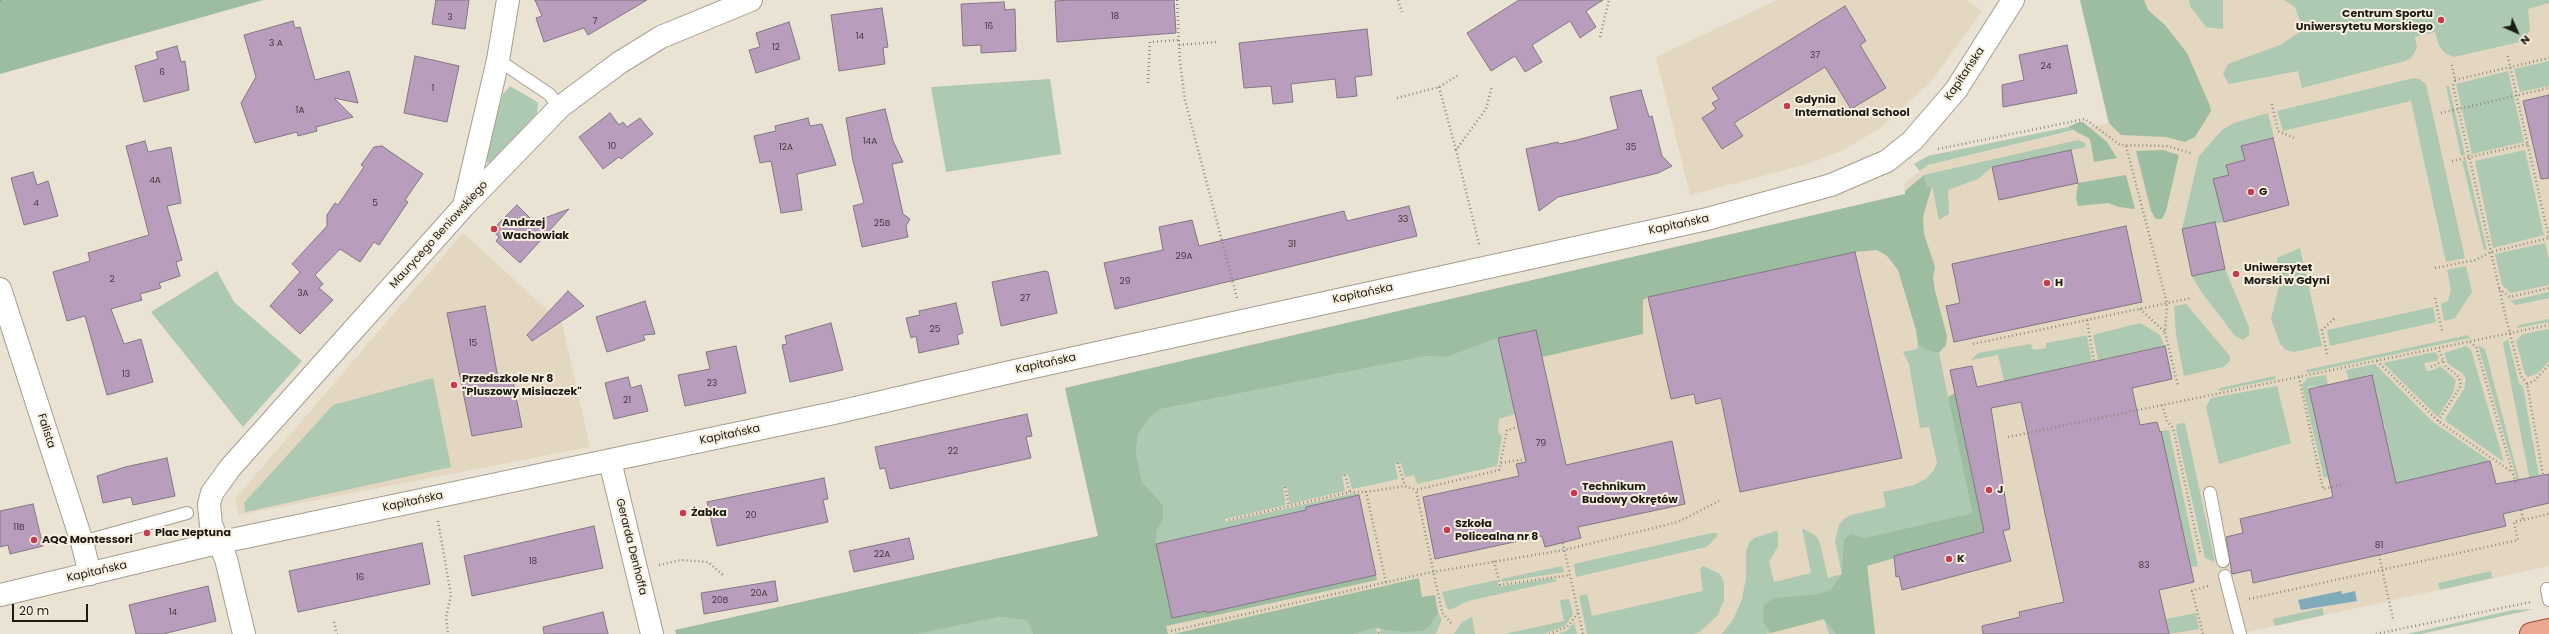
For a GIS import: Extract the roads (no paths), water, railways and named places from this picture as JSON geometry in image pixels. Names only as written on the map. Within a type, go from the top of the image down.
[{"type":"main road","points":[[2531,634],[2549,630]]},
{"type":"street","points":[[464,206],[498,60],[508,0]]},
{"type":"street","name":"Maurycego Beniowskiego","points":[[244,634],[226,559],[217,543],[212,525],[209,504],[212,493],[220,482],[464,206],[560,107],[619,62],[661,37],[751,0]]},
{"type":"street","name":"Kapitańska","points":[[0,595],[217,543],[827,415],[1006,373],[1707,219],[1831,185],[1886,161],[1912,141],[1938,114],[1956,90],[2013,0]]},
{"type":"street","name":"Falista","points":[[0,289],[82,542],[90,574]]},
{"type":"street","name":"Gerarda Denhoffa","points":[[610,461],[652,634]]},
{"type":"lane","points":[[498,60],[549,94],[560,107]]},
{"type":"lane","points":[[2210,493],[2223,561]]},
{"type":"lane","points":[[82,542],[187,513]]},
{"type":"lane","points":[[2225,576],[2240,634]]},
{"type":"water","points":[[2341,591],[2342,594],[2355,591],[2357,601],[2301,610],[2298,600]]},
{"type":"place","name":"Centrum Sportu Uniwersytetu Morskiego","points":[[2441,20]]},
{"type":"place","name":"Gdynia International School","points":[[1787,106]]},
{"type":"place","name":"G","points":[[2251,192]]},
{"type":"place","name":"Andrzej Wachowiak","points":[[494,229]]},
{"type":"place","name":"Uniwersytet Morski w Gdyni","points":[[2236,274]]},
{"type":"place","name":"H","points":[[2047,283]]},
{"type":"place","name":"Przedszkole Nr 8 \"Pluszowy Misiaczek\"","points":[[454,385]]},
{"type":"place","name":"J","points":[[1989,490]]},
{"type":"place","name":"Technikum Budowy Okrętów","points":[[1574,493]]},
{"type":"place","name":"Żabka","points":[[683,513]]},
{"type":"place","name":"Szkoła Policealna nr 8","points":[[1447,530]]},
{"type":"place","name":"Plac Neptuna","points":[[147,533]]},
{"type":"place","name":"AQQ Montessori","points":[[34,540]]},
{"type":"place","name":"K","points":[[1949,559]]}]
